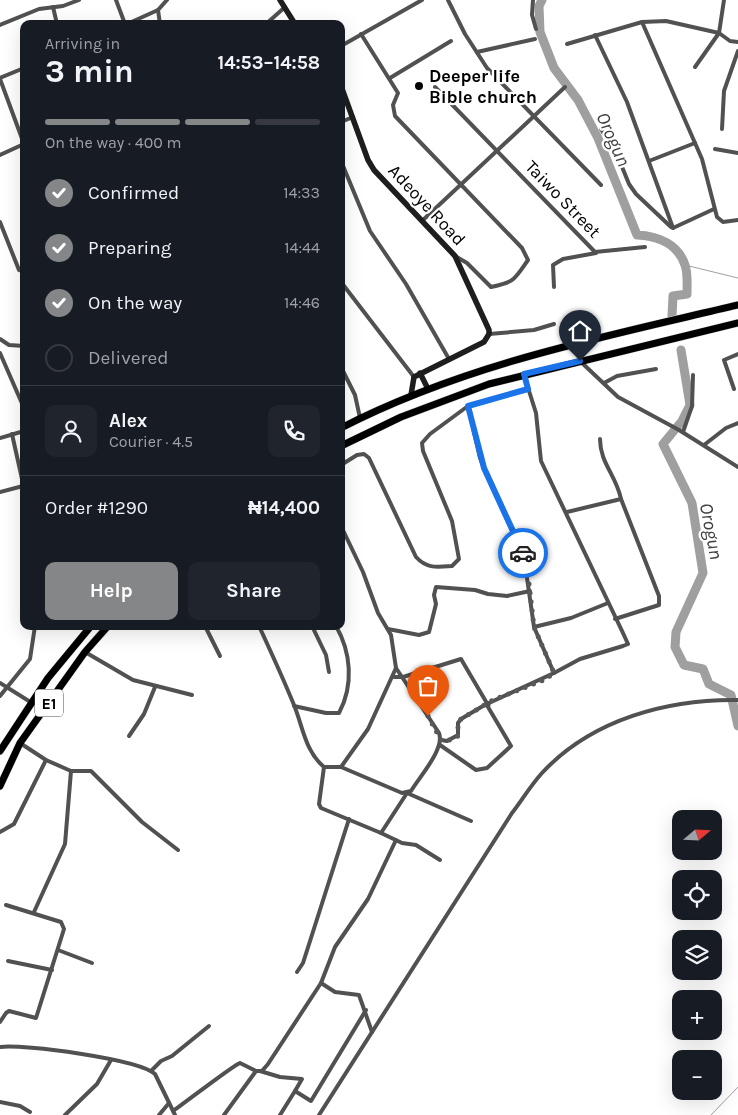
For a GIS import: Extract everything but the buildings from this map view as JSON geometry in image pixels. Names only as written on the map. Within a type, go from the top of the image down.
[{"type":"highway","points":[[345,426],[411,395],[488,368],[738,305]]},
{"type":"highway","points":[[345,444],[409,414],[524,374],[738,323]]},
{"type":"highway","name":"E1","points":[[0,751],[32,702],[88,630]]},
{"type":"highway","name":"E1","points":[[0,786],[20,743],[85,652],[104,630]]},
{"type":"street","points":[[0,25],[39,9],[52,8],[79,0]]},
{"type":"street","points":[[116,0],[124,20]]},
{"type":"street","points":[[135,20],[158,10],[167,0]]},
{"type":"street","points":[[280,0],[293,20]]},
{"type":"street","points":[[345,44],[422,0]]},
{"type":"street","points":[[448,0],[465,34],[498,82],[601,185]]},
{"type":"street","points":[[533,0],[532,15],[536,29]]},
{"type":"street","points":[[695,67],[719,33],[724,0]]},
{"type":"street","points":[[270,20],[285,7]]},
{"type":"street","points":[[52,8],[56,20]]},
{"type":"street","points":[[158,10],[159,20]]},
{"type":"street","points":[[567,44],[642,22],[666,21],[719,33],[730,41],[738,42]]},
{"type":"street","points":[[642,22],[695,144],[707,176],[714,209],[719,220],[738,220]]},
{"type":"street","points":[[361,34],[399,95],[393,105],[395,116],[522,248],[528,260],[515,280],[503,286],[491,287],[467,263],[455,256]]},
{"type":"street","points":[[596,35],[627,102],[673,228]]},
{"type":"street","points":[[477,52],[535,40]]},
{"type":"street","points":[[390,78],[451,41]]},
{"type":"street","points":[[722,129],[724,91],[738,51]]},
{"type":"street","points":[[20,70],[0,78],[20,134]]},
{"type":"street","name":"Taiwo Street","points":[[435,87],[596,253],[645,247]]},
{"type":"street","points":[[423,220],[565,87]]},
{"type":"street","name":"Adeoye Road","points":[[345,96],[368,160],[374,170],[455,256],[490,334]]},
{"type":"street","points":[[345,120],[353,117]]},
{"type":"street","points":[[601,129],[618,157],[629,184],[636,194],[673,228]]},
{"type":"street","points":[[649,161],[695,144]]},
{"type":"street","points":[[0,155],[20,146]]},
{"type":"street","points":[[715,149],[738,153]]},
{"type":"street","points":[[345,177],[370,231],[406,284],[449,359]]},
{"type":"street","points":[[673,228],[714,209]]},
{"type":"street","points":[[0,222],[20,270]]},
{"type":"street","points":[[554,287],[553,265],[563,259],[596,253]]},
{"type":"street","points":[[345,287],[414,377]]},
{"type":"street","points":[[585,313],[598,340]]},
{"type":"street","points":[[411,395],[414,377],[484,342],[490,334],[534,330],[554,324]]},
{"type":"street","points":[[0,339],[9,345],[20,346]]},
{"type":"street","points":[[0,353],[20,399]]},
{"type":"street","points":[[734,389],[724,360],[738,354]]},
{"type":"street","points":[[580,361],[618,397],[681,431],[738,467]]},
{"type":"street","points":[[604,384],[617,376],[656,369]]},
{"type":"street","points":[[420,373],[428,389]]},
{"type":"street","points":[[381,833],[441,742],[458,736],[458,724],[461,719],[501,696],[544,680],[580,659],[611,652],[628,644],[567,512],[541,461],[536,413],[524,374]]},
{"type":"street","points":[[345,375],[355,395],[360,418]]},
{"type":"street","points":[[681,431],[692,406],[693,375]]},
{"type":"street","points":[[345,462],[357,455],[364,454],[369,458],[416,557],[422,564],[430,567],[452,566],[459,559],[452,521],[423,451],[422,443],[430,434],[468,406],[528,389]]},
{"type":"street","points":[[468,406],[485,471],[524,557],[534,627],[554,673]]},
{"type":"street","points":[[704,445],[726,428],[738,423]]},
{"type":"street","points":[[0,438],[20,432]]},
{"type":"street","points":[[12,434],[20,473]]},
{"type":"street","points":[[600,440],[601,456],[615,477],[621,499],[657,589],[660,605],[615,619]]},
{"type":"street","points":[[0,492],[20,488]]},
{"type":"street","points":[[567,512],[621,499]]},
{"type":"street","points":[[341,768],[368,730],[394,677],[396,668],[393,644],[345,534]]},
{"type":"street","points":[[387,629],[419,635],[429,632],[436,604],[434,595],[436,587],[476,590],[488,594],[507,596],[530,591]]},
{"type":"street","points":[[534,627],[571,618],[608,603]]},
{"type":"street","points":[[0,696],[30,659],[34,645],[35,630]]},
{"type":"street","points":[[208,630],[220,656]]},
{"type":"street","points":[[261,630],[294,706],[308,748],[315,759],[324,767],[341,768],[402,793],[407,793],[471,821]]},
{"type":"street","points":[[314,630],[326,655],[329,672]]},
{"type":"street","points":[[294,706],[335,714],[339,712],[347,690],[349,659],[344,640],[338,630]]},
{"type":"street","points":[[85,652],[133,680],[192,695]]},
{"type":"street","points":[[394,677],[403,677],[461,659],[510,744],[508,751],[487,768],[478,771],[441,742],[403,677],[396,668]]},
{"type":"street","points":[[0,683],[32,702]]},
{"type":"street","points":[[129,736],[144,714],[155,687]]},
{"type":"street","points":[[319,1115],[512,813],[542,772],[587,738],[642,712],[658,707],[692,702],[738,700]]},
{"type":"street","points":[[20,743],[46,760],[70,771],[91,772],[142,822],[178,850]]},
{"type":"street","points":[[0,832],[14,824],[46,760]]},
{"type":"street","points":[[324,767],[319,804],[322,808],[396,840],[416,845],[440,860]]},
{"type":"street","points":[[34,912],[65,844],[70,771]]},
{"type":"street","points":[[297,972],[303,963],[349,820]]},
{"type":"street","points":[[224,1115],[258,1071],[268,1064],[321,983],[335,947],[368,899],[396,840]]},
{"type":"street","points":[[0,1022],[6,1012],[9,1011],[36,1018],[58,950],[63,924],[34,912],[6,905]]},
{"type":"street","points":[[58,950],[92,963]]},
{"type":"street","points":[[8,961],[52,970]]},
{"type":"street","points":[[321,983],[335,992],[359,996],[366,1010],[372,1032]]},
{"type":"street","points":[[295,1091],[311,1101],[366,1010]]},
{"type":"street","points":[[152,1071],[161,1060],[172,1056],[209,1026]]},
{"type":"street","points":[[0,1047],[14,1045],[77,1054],[111,1060],[152,1071],[174,1113],[220,1078],[235,1064],[240,1063],[258,1071],[280,1077],[302,1079],[280,1115]]},
{"type":"street","points":[[65,1115],[97,1084],[111,1060]]},
{"type":"street","points":[[0,1102],[20,1106],[30,1112]]},
{"type":"street","points":[[159,1115],[169,1103]]},
{"type":"waterway","name":"Orogun","points":[[542,0],[539,6],[540,32],[554,68],[578,100],[598,138],[637,235],[652,237],[666,242],[678,252],[685,265],[687,294],[673,296],[672,316]]},
{"type":"waterway","points":[[685,265],[738,278]]},
{"type":"waterway","name":"Orogun","points":[[681,350],[690,405],[682,421],[663,444],[692,503],[703,573],[676,632],[675,647],[684,665],[703,669],[709,684],[731,695],[738,726]]},
{"type":"waterway","points":[[711,1115],[738,1087]]},
{"type":"way so far","points":[[428,716],[439,733],[441,740],[454,739],[458,736],[458,724],[461,719],[493,700],[544,680],[554,673],[534,627],[528,575],[523,553]]},
{"type":"place","name":"Deeper life Bible church","points":[[419,86]]},
{"type":"route","points":[[523,553],[480,458],[468,406],[528,389],[524,374],[580,361]]}]
